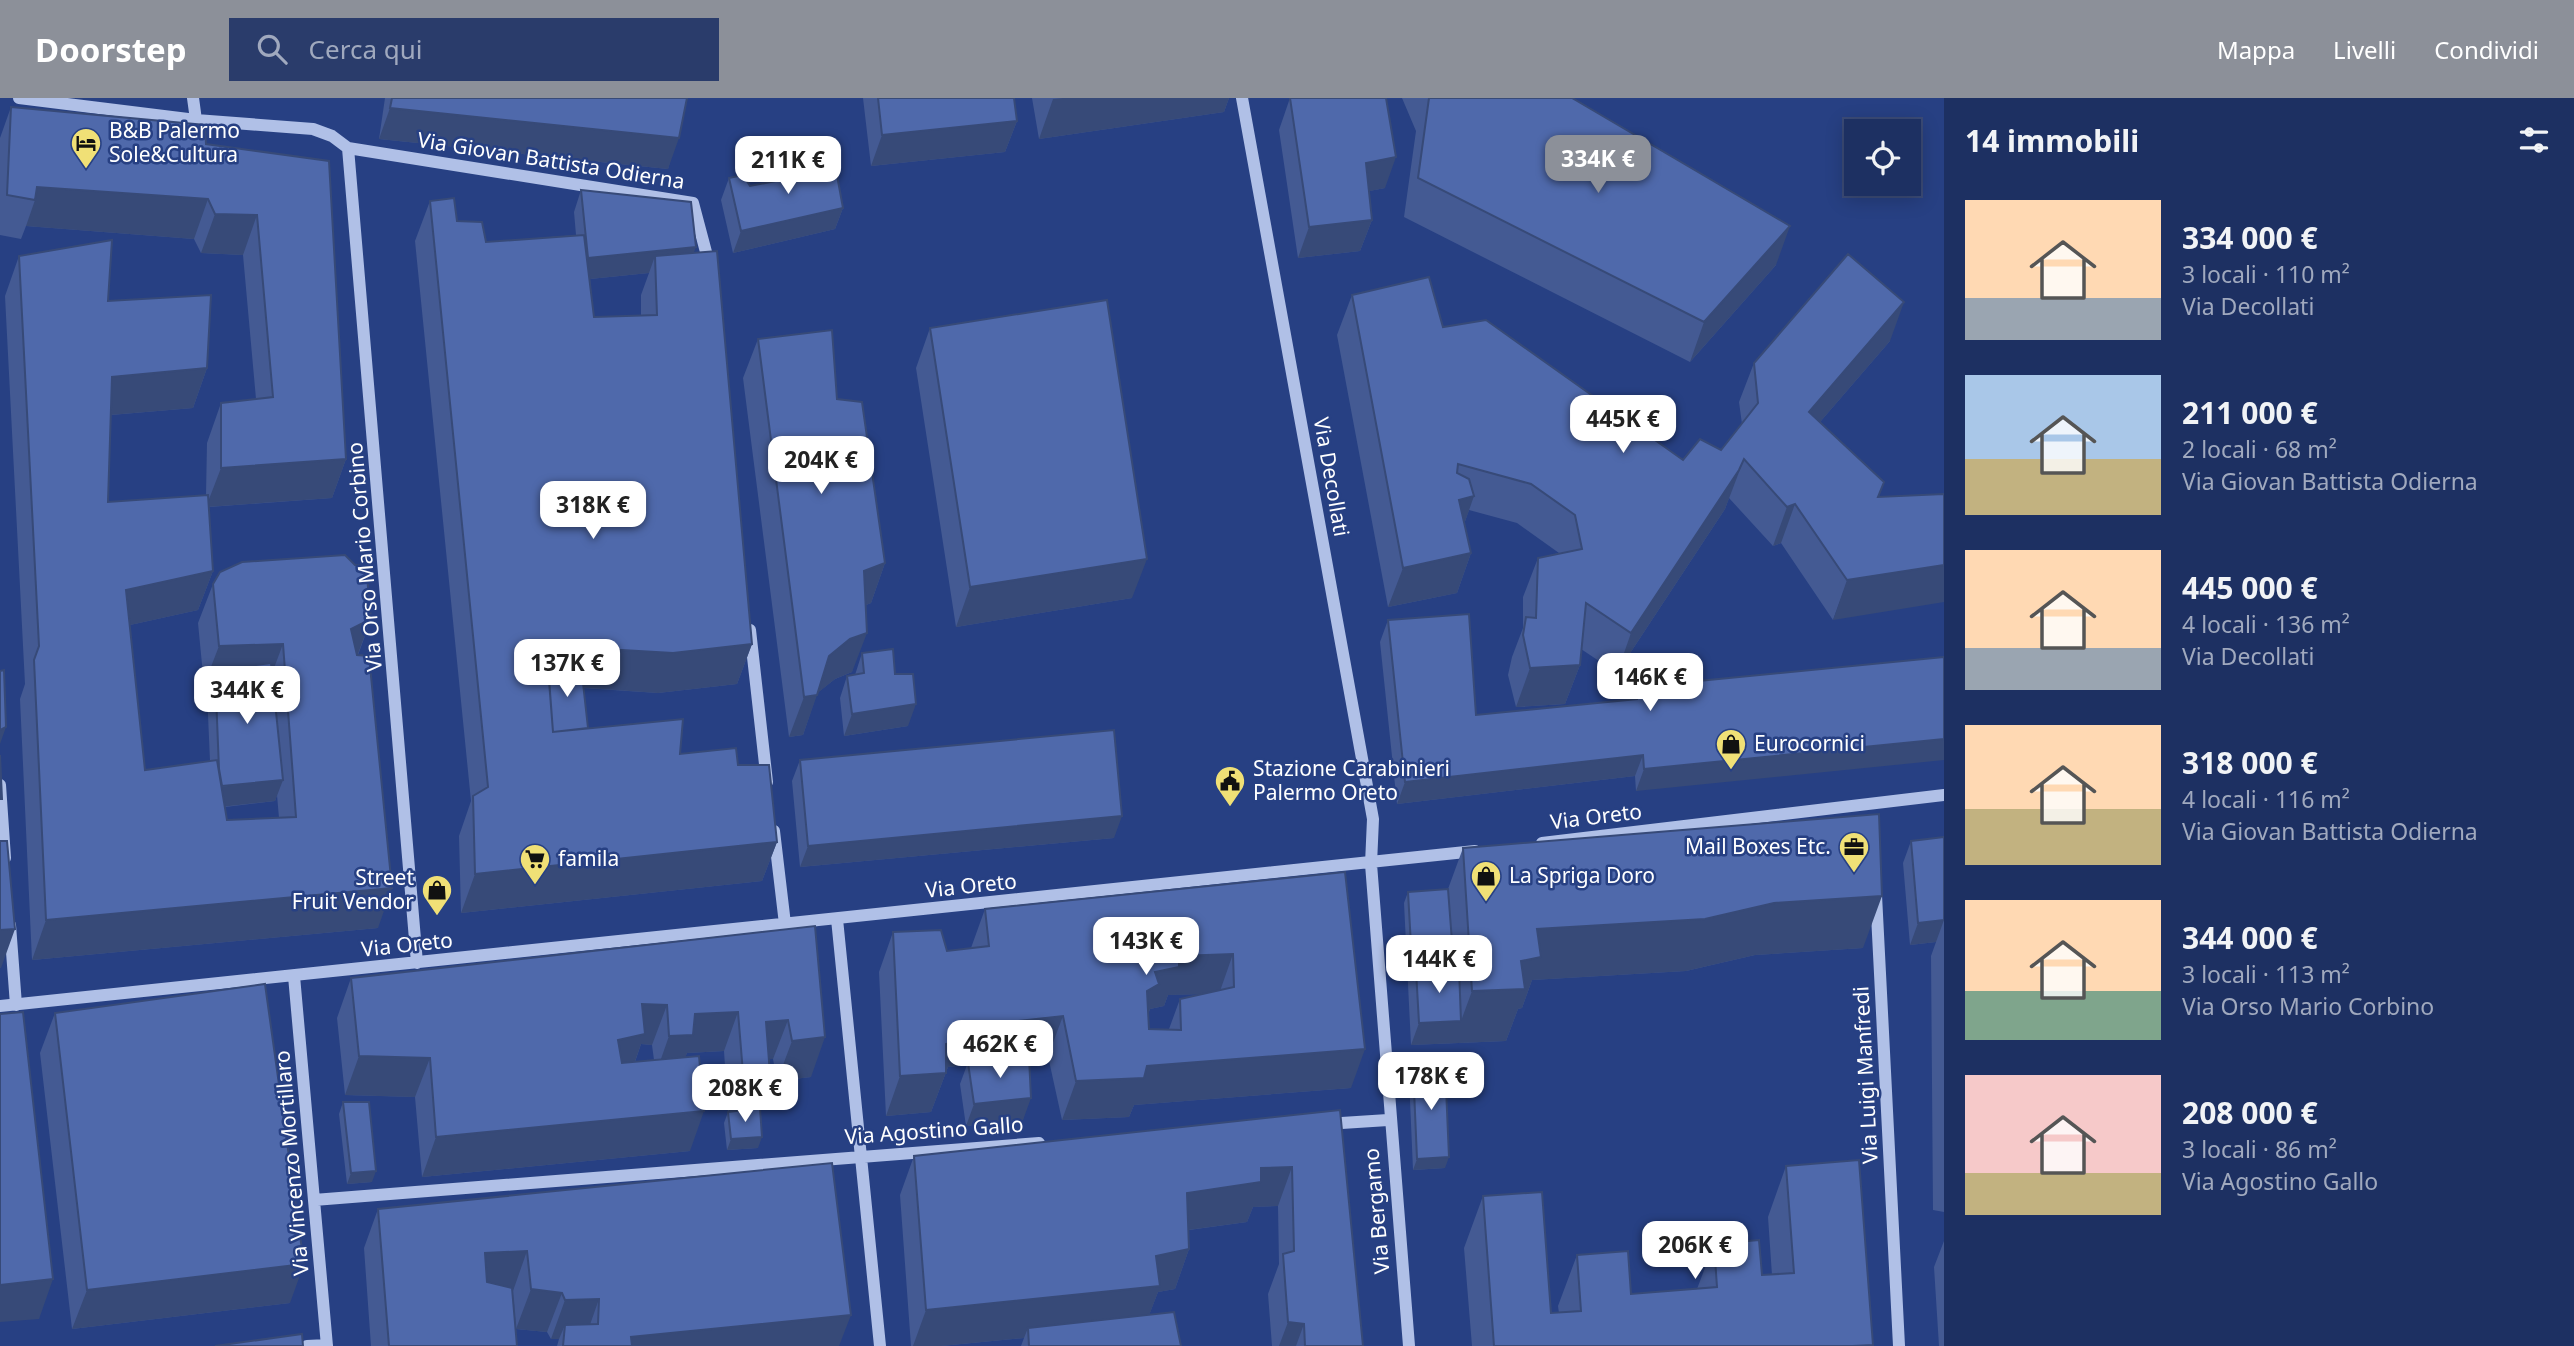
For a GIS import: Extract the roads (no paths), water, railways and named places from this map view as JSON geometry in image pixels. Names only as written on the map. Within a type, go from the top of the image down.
[{"type":"street","points":[[19,98],[195,120],[313,129],[332,136],[348,148]]},
{"type":"street","points":[[193,98],[195,120]]},
{"type":"street","name":"Via Decollati","points":[[1242,98],[1373,819],[1371,864]]},
{"type":"street","name":"Via Giovan Battista Odierna","points":[[348,148],[693,203],[709,254],[712,280]]},
{"type":"street","name":"Via Orso Mario Corbino","points":[[348,148],[417,963]]},
{"type":"street","points":[[748,614],[770,803]]},
{"type":"street","points":[[0,785],[6,868]]},
{"type":"street","name":"Via Oreto","points":[[1524,845],[1944,795]]},
{"type":"street","points":[[1871,802],[1872,816]]},
{"type":"street","points":[[772,816],[785,925]]},
{"type":"street","name":"Via Oreto","points":[[0,1006],[1371,864],[1482,850]]},
{"type":"street","name":"Via Bergamo","points":[[1371,864],[1388,1120],[1409,1346]]},
{"type":"street","name":"Via Luigi Manfredi","points":[[1875,886],[1899,1346]]},
{"type":"street","points":[[9,909],[16,1005]]},
{"type":"street","points":[[837,919],[880,1346]]},
{"type":"street","name":"Via Vincenzo Mortillaro","points":[[294,976],[327,1345]]},
{"type":"street","points":[[1305,1125],[1388,1120]]},
{"type":"street","name":"Via Agostino Gallo","points":[[314,1200],[862,1154],[1056,1142]]},
{"type":"street","points":[[307,1346],[327,1345]]},
{"type":"place","name":"B&B Palermo Sole&Cultura","points":[[86,170]]},
{"type":"place","name":"Eurocornici","points":[[1731,771]]},
{"type":"place","name":"Stazione Carabinieri Palermo Oreto","points":[[1230,808]]},
{"type":"place","name":"Mail Boxes Etc.","points":[[1854,874]]},
{"type":"place","name":"famila","points":[[535,886]]},
{"type":"place","name":"La Spriga Doro","points":[[1486,903]]},
{"type":"place","name":"Street Fruit Vendor","points":[[437,917]]}]
